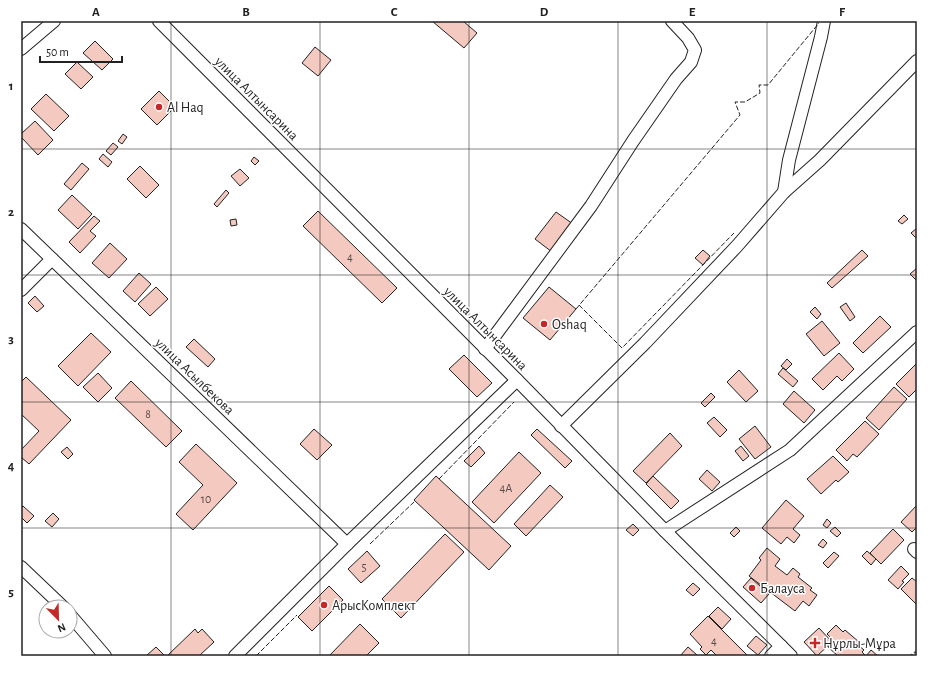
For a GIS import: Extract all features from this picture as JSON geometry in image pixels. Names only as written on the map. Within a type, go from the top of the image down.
[{"type":"street","points":[[21,49],[54,21]]},
{"type":"street","name":"улица Алтынсарина","points":[[159,21],[791,656]]},
{"type":"street","points":[[485,349],[591,206],[646,122],[676,79],[691,62],[695,50],[688,38],[672,21]]},
{"type":"street","points":[[784,192],[789,160],[824,21]]},
{"type":"street","points":[[561,426],[732,252],[784,192],[820,160],[917,61]]},
{"type":"street","name":"улица Асылбекова","points":[[21,229],[347,544]]},
{"type":"street","points":[[21,290],[52,259]]},
{"type":"street","points":[[665,531],[790,450],[917,332]]},
{"type":"street","points":[[235,656],[347,544],[517,380]]},
{"type":"street","points":[[21,567],[55,599]]},
{"type":"street","points":[[78,624],[105,656]]},
{"type":"street","points":[[771,656],[780,646]]},
{"type":"path","points":[[910,656],[917,651]]},
{"type":"building","points":[[432,21],[463,21],[477,33],[464,48]]},
{"type":"building","points":[[95,41],[113,59],[102,70],[83,53]]},
{"type":"building","points":[[315,47],[331,60],[318,76],[302,63]]},
{"type":"building","points":[[77,62],[93,77],[81,89],[65,74]]},
{"type":"building","points":[[159,91],[175,107],[157,125],[141,109]]},
{"type":"building","points":[[46,94],[69,116],[54,131],[31,109]]},
{"type":"building","points":[[35,121],[53,140],[38,155],[21,137],[21,134]]},
{"type":"building","points":[[123,134],[127,137],[122,144],[118,141]]},
{"type":"building","points":[[113,143],[118,147],[111,155],[106,151]]},
{"type":"building","points":[[103,154],[112,162],[108,167],[99,159]]},
{"type":"building","points":[[254,157],[259,161],[255,165],[251,161]]},
{"type":"building","points":[[82,163],[89,169],[71,190],[64,184]]},
{"type":"building","points":[[140,166],[159,185],[146,198],[127,179]]},
{"type":"building","points":[[240,169],[249,178],[240,186],[231,176]]},
{"type":"building","points":[[226,190],[229,193],[217,207],[214,204]]},
{"type":"building","points":[[72,195],[92,214],[78,229],[58,210]]},
{"type":"building","points":[[318,211],[397,288],[382,303],[303,226]]},
{"type":"building","points":[[556,212],[573,224],[552,252],[535,239]]},
{"type":"building","points":[[904,215],[908,219],[902,224],[898,221]]},
{"type":"building","points":[[94,216],[100,221],[90,231],[96,236],[80,253],[69,242]]},
{"type":"building","points":[[236,219],[237,225],[231,226],[230,220]]},
{"type":"building","points":[[917,228],[917,239],[911,233]]},
{"type":"building","points":[[110,243],[127,259],[109,278],[92,263]]},
{"type":"building","points":[[703,250],[710,256],[703,265],[695,258]]},
{"type":"building","points":[[862,250],[868,256],[832,288],[827,283]]},
{"type":"building","points":[[917,268],[917,281],[910,274]]},
{"type":"building","points":[[139,273],[151,284],[135,302],[123,291]]},
{"type":"building","points":[[156,287],[168,299],[150,316],[138,304]]},
{"type":"building","points":[[549,287],[576,309],[550,340],[523,318]]},
{"type":"building","points":[[35,296],[44,306],[37,312],[28,303]]},
{"type":"building","points":[[846,303],[855,317],[850,321],[840,307]]},
{"type":"building","points":[[815,307],[821,314],[817,319],[810,312]]},
{"type":"building","points":[[880,316],[891,327],[863,353],[853,343]]},
{"type":"building","points":[[822,321],[840,343],[824,356],[806,334]]},
{"type":"building","points":[[91,333],[111,352],[78,386],[58,366]]},
{"type":"building","points":[[194,339],[215,359],[208,367],[186,347]]},
{"type":"building","points":[[839,353],[854,369],[842,381],[837,376],[823,390],[812,379]]},
{"type":"building","points":[[464,355],[492,383],[477,397],[449,369]]},
{"type":"building","points":[[787,359],[792,364],[786,370],[781,366]]},
{"type":"building","points":[[917,363],[917,389],[909,397],[896,384]]},
{"type":"building","points":[[783,368],[798,381],[793,387],[778,374]]},
{"type":"building","points":[[739,370],[758,391],[746,402],[727,382]]},
{"type":"building","points":[[98,373],[112,388],[98,402],[83,387]]},
{"type":"building","points":[[26,377],[71,420],[29,464],[21,457],[21,450],[39,431],[21,414],[21,382]]},
{"type":"building","points":[[131,381],[182,431],[166,447],[115,398]]},
{"type":"building","points":[[894,387],[907,399],[879,430],[866,418]]},
{"type":"building","points":[[794,391],[815,410],[804,423],[783,404]]},
{"type":"building","points":[[711,393],[715,397],[705,407],[701,403]]},
{"type":"building","points":[[714,417],[727,430],[720,437],[707,423]]},
{"type":"building","points":[[865,421],[879,434],[857,457],[853,454],[847,461],[836,450]]},
{"type":"building","points":[[755,426],[771,447],[755,459],[739,439]]},
{"type":"building","points":[[314,429],[332,445],[317,460],[300,444]]},
{"type":"building","points":[[537,429],[572,461],[565,468],[531,435]]},
{"type":"building","points":[[670,433],[682,446],[646,483],[633,471]]},
{"type":"building","points":[[196,444],[237,483],[193,530],[176,514],[203,485],[179,462]]},
{"type":"building","points":[[479,446],[485,453],[471,467],[464,461]]},
{"type":"building","points":[[741,446],[749,456],[743,461],[735,451]]},
{"type":"building","points":[[67,447],[73,454],[68,459],[61,452]]},
{"type":"building","points":[[519,452],[541,473],[494,523],[472,502]]},
{"type":"building","points":[[833,456],[849,472],[838,482],[836,480],[821,494],[807,479]]},
{"type":"building","points":[[707,470],[720,482],[712,491],[699,479]]},
{"type":"building","points":[[436,476],[511,546],[489,570],[414,500]]},
{"type":"building","points":[[653,476],[679,501],[671,509],[646,484]]},
{"type":"building","points":[[550,485],[563,497],[526,536],[514,524]]},
{"type":"building","points":[[786,500],[804,516],[793,529],[800,535],[794,543],[787,537],[781,544],[762,528]]},
{"type":"building","points":[[917,505],[917,527],[912,532],[901,522]]},
{"type":"building","points":[[23,506],[34,516],[27,523],[21,517],[21,508]]},
{"type":"building","points":[[53,513],[59,519],[52,527],[45,521]]},
{"type":"building","points":[[827,519],[831,523],[827,528],[823,525]]},
{"type":"building","points":[[633,524],[639,530],[633,536],[626,530]]},
{"type":"building","points":[[736,527],[740,531],[734,537],[730,533]]},
{"type":"building","points":[[835,527],[841,533],[837,537],[830,531]]},
{"type":"building","points":[[893,529],[904,540],[881,564],[870,553]]},
{"type":"building","points":[[445,534],[464,552],[401,618],[382,599]]},
{"type":"building","points":[[823,539],[827,543],[823,548],[818,545]]},
{"type":"building","points":[[767,548],[780,559],[775,566],[787,575],[793,568],[800,574],[798,577],[812,588],[810,590],[817,595],[809,606],[803,601],[795,611],[749,576],[761,560],[759,558]]},
{"type":"building","points":[[367,551],[380,566],[361,583],[348,569]]},
{"type":"building","points":[[867,551],[876,559],[871,565],[862,556]]},
{"type":"building","points":[[834,552],[839,556],[828,568],[823,563]]},
{"type":"building","points":[[901,566],[909,574],[902,581],[904,582],[898,589],[888,580]]},
{"type":"building","points":[[751,578],[769,594],[761,603],[743,587]]},
{"type":"building","points":[[912,578],[917,582],[917,605],[901,589]]},
{"type":"building","points":[[693,583],[700,589],[693,596],[686,590]]},
{"type":"building","points":[[329,586],[343,600],[312,631],[298,617]]},
{"type":"building","points":[[718,607],[731,619],[722,629],[709,616]]},
{"type":"building","points":[[708,616],[748,656],[717,656],[711,650],[706,655],[700,649],[702,647],[690,634]]},
{"type":"building","points":[[360,624],[379,643],[366,656],[329,656]]},
{"type":"building","points":[[836,625],[843,632],[845,630],[859,642],[857,644],[864,650],[862,652],[866,656],[838,656],[828,647],[834,641],[827,634]]},
{"type":"building","points":[[819,628],[832,642],[817,656],[804,642]]},
{"type":"building","points":[[195,629],[198,633],[202,629],[214,642],[199,656],[167,656]]},
{"type":"building","points":[[756,636],[767,645],[758,655],[747,646]]},
{"type":"building","points":[[156,647],[165,656],[146,656]]},
{"type":"building","points":[[688,647],[697,655],[680,656]]},
{"type":"building","points":[[871,650],[878,656],[866,656]]},
{"type":"fence","points":[[576,309],[740,115],[735,102],[745,102],[760,93],[759,85],[768,85],[819,23]]},
{"type":"fence","points":[[579,305],[622,348],[734,233]]},
{"type":"fence","points":[[439,479],[514,402]]},
{"type":"fence","points":[[370,544],[415,501]]},
{"type":"fence","points":[[256,656],[297,615]]},
{"type":"place","name":"Al Haq","points":[[159,107]]},
{"type":"place","name":"Oshaq","points":[[544,324]]},
{"type":"place","name":"Балауса","points":[[752,588]]},
{"type":"place","name":"АрысКомплект","points":[[324,605]]},
{"type":"place","name":"Нұрлы-Мұра","points":[[815,643]]}]
